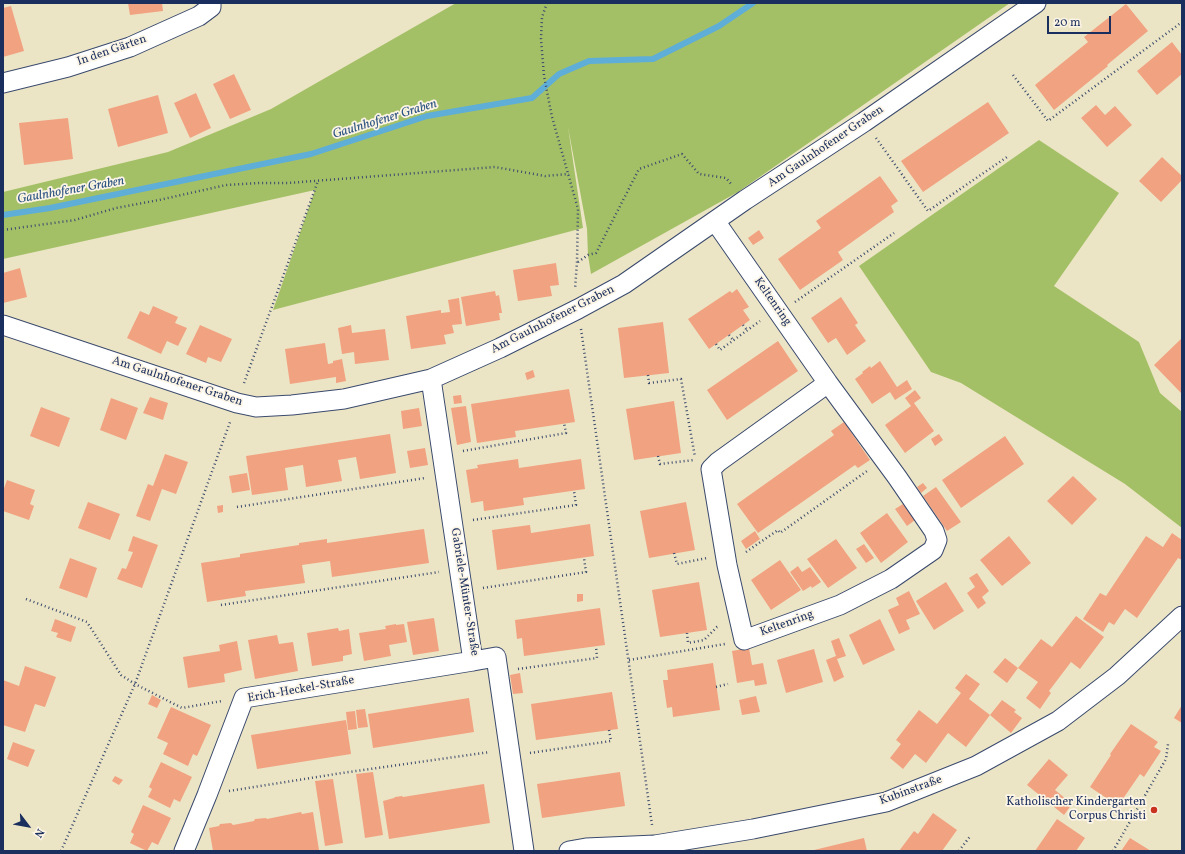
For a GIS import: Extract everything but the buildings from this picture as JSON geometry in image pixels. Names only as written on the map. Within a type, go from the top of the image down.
[{"type":"street","name":"In den Gärten","points":[[3,83],[68,67],[130,47],[199,16],[211,7],[211,3]]},
{"type":"street","name":"Am Gaulnhofener Graben","points":[[3,325],[237,403],[256,407],[292,405],[344,399],[431,379],[500,348],[624,284],[745,200],[864,122],[1036,3]]},
{"type":"street","name":"Keltenring","points":[[715,221],[828,383],[884,459],[934,531],[937,540],[932,550],[891,579],[840,605],[742,631]]},
{"type":"street","name":"Gabriele-Münter-Straße","points":[[431,379],[473,661],[496,657],[524,851]]},
{"type":"street","points":[[742,631],[726,560],[711,469],[828,383]]},
{"type":"street","name":"Kubinstraße","points":[[569,851],[586,848],[648,848],[753,829],[886,802],[976,766],[1058,721],[1117,676],[1182,616]]},
{"type":"street","name":"Erich-Heckel-Straße","points":[[184,851],[244,698],[473,661]]},
{"type":"path","points":[[547,3],[542,17],[541,39],[544,76],[552,117],[578,209],[577,262],[574,287],[629,660],[648,848]]},
{"type":"path","points":[[1013,75],[1048,121],[1182,22]]},
{"type":"path","points":[[864,122],[928,211],[1007,157]]},
{"type":"path","points":[[577,262],[588,255],[596,253],[639,169],[682,154],[699,174],[726,178],[745,200]]},
{"type":"path","points":[[3,230],[75,220],[116,208],[226,185],[318,181],[495,167],[545,176],[569,174]]},
{"type":"path","points":[[61,851],[136,684],[318,181]]},
{"type":"path","points":[[716,344],[720,350],[747,330],[778,311],[894,233]]},
{"type":"path","points":[[743,325],[747,330]]},
{"type":"path","points":[[729,335],[733,340]]},
{"type":"path","points":[[648,375],[649,382],[681,379],[693,452],[696,460],[660,464],[658,456]]},
{"type":"path","points":[[442,455],[566,433],[564,423]]},
{"type":"path","points":[[674,554],[677,564],[726,560],[778,530],[780,533],[884,459]]},
{"type":"path","points":[[237,507],[445,475]]},
{"type":"path","points":[[452,523],[576,505],[574,491]]},
{"type":"path","points":[[462,591],[586,572],[584,558]]},
{"type":"path","points":[[221,605],[459,569]]},
{"type":"path","points":[[26,599],[87,622],[120,675],[182,708],[244,698]]},
{"type":"path","points":[[688,643],[704,640],[717,627],[742,631]]},
{"type":"path","points":[[629,660],[689,649],[742,631]]},
{"type":"path","points":[[687,633],[689,649]]},
{"type":"path","points":[[498,672],[598,658],[596,646]]},
{"type":"path","points":[[716,687],[728,684]]},
{"type":"path","points":[[207,795],[342,773],[611,741],[609,730]]},
{"type":"path","points":[[1113,851],[1166,759],[1168,744]]},
{"type":"path","points":[[959,851],[970,835]]},
{"type":"green space","points":[[456,3],[1010,3],[738,192],[591,274],[588,255],[587,229],[568,127],[583,228],[273,310],[315,190],[3,259],[3,192],[168,152],[271,109]]},
{"type":"green space","points":[[1039,140],[1119,193],[1054,286],[1139,342],[1160,393],[1182,412],[1182,528],[1125,484],[961,383],[931,372],[859,266]]},
{"type":"waterway","name":"Gaulnhofener Graben","points":[[3,215],[50,208],[311,154],[427,116],[532,98],[559,74],[589,61],[653,59],[719,26],[753,3]]},
{"type":"place","name":"Katholischer Kindergarten Corpus Christi","points":[[1154,810]]}]
